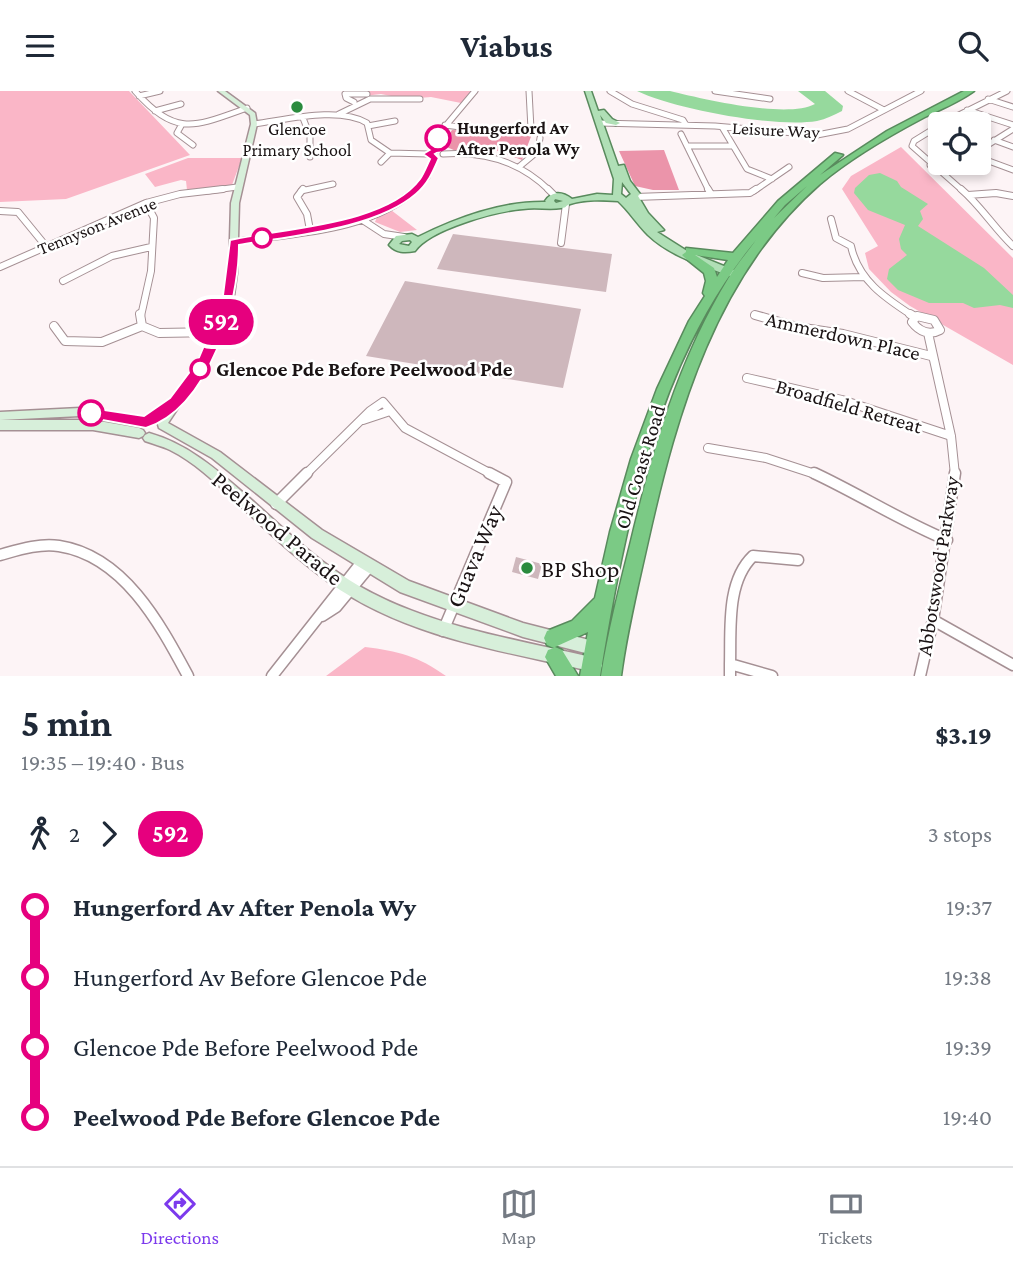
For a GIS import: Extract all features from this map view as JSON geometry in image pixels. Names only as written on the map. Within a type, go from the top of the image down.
[{"type":"highway","points":[[733,268],[769,215],[817,170],[862,140],[952,91]]},
{"type":"highway","points":[[733,268],[817,183],[864,147],[970,91]]},
{"type":"highway","points":[[689,253],[713,256],[733,268]]},
{"type":"highway","points":[[689,253],[709,271],[712,281],[708,298]]},
{"type":"highway","name":"Old Coast Road","points":[[602,665],[604,600],[642,451],[678,359],[708,298],[733,268]]},
{"type":"highway","name":"Old Coast Road","points":[[602,665],[684,388],[733,268]]},
{"type":"highway","points":[[568,676],[555,648],[590,619],[604,600]]},
{"type":"main road","points":[[590,91],[601,112],[609,121],[619,124]]},
{"type":"main road","points":[[590,91],[625,179],[657,228],[689,253]]},
{"type":"main road","points":[[601,112],[618,179],[619,195],[634,216],[655,236],[689,253]]},
{"type":"main road","points":[[407,239],[478,215],[553,201],[635,194]]},
{"type":"street","points":[[137,93],[160,91]]},
{"type":"street","points":[[144,435],[175,402],[203,363],[217,332],[231,289],[237,187],[254,124],[253,114],[247,108],[221,91]]},
{"type":"street","points":[[234,242],[360,219],[383,211],[412,193],[426,179],[445,125],[475,91]]},
{"type":"street","points":[[445,125],[498,132],[531,129],[528,91]]},
{"type":"street","points":[[610,91],[632,104],[683,120],[686,125]]},
{"type":"street","points":[[715,91],[770,99]]},
{"type":"street","points":[[848,91],[884,110]]},
{"type":"street","name":"Leisure Way","points":[[603,124],[686,125],[817,135],[844,130],[921,91]]},
{"type":"street","points":[[964,112],[1007,91]]},
{"type":"street","points":[[354,102],[346,98],[345,94],[354,92],[420,99]]},
{"type":"street","points":[[137,93],[163,119],[182,124],[202,122],[247,108]]},
{"type":"street","points":[[339,114],[354,102],[370,95]]},
{"type":"street","points":[[988,99],[1013,107]]},
{"type":"street","points":[[155,111],[181,104]]},
{"type":"street","points":[[967,110],[1013,127]]},
{"type":"street","points":[[254,124],[339,114],[359,118],[368,126],[371,140],[390,153],[487,154],[520,166],[553,201],[561,223],[558,242],[567,201]]},
{"type":"street","points":[[303,118],[310,136],[310,157]]},
{"type":"street","points":[[368,126],[395,121]]},
{"type":"street","points":[[182,124],[177,133],[184,141],[193,145]]},
{"type":"street","points":[[722,127],[747,169],[772,179]]},
{"type":"street","points":[[991,142],[1013,127]]},
{"type":"street","points":[[681,134],[711,194]]},
{"type":"street","points":[[928,134],[912,144],[928,163]]},
{"type":"street","points":[[520,166],[538,151],[540,138]]},
{"type":"street","points":[[994,140],[1013,147]]},
{"type":"street","points":[[687,146],[733,146]]},
{"type":"street","points":[[381,162],[390,153]]},
{"type":"street","points":[[991,162],[1013,170]]},
{"type":"street","points":[[635,194],[750,193],[789,167]]},
{"type":"street","points":[[943,175],[968,195],[1013,246]]},
{"type":"street","points":[[310,230],[307,214],[297,197],[302,189],[333,184]]},
{"type":"street","name":"Tennyson Avenue","points":[[0,267],[44,245],[146,203],[180,194],[237,187]]},
{"type":"street","points":[[968,195],[996,193],[1013,196]]},
{"type":"street","points":[[142,326],[140,312],[148,291],[154,218],[146,203]]},
{"type":"street","points":[[0,211],[18,212],[44,245]]},
{"type":"street","points":[[360,219],[384,234],[407,239]]},
{"type":"street","points":[[831,219],[836,238],[852,246],[852,259],[864,277],[886,298],[915,317],[913,324],[928,333]]},
{"type":"street","points":[[998,232],[1013,233]]},
{"type":"street","points":[[384,234],[407,239]]},
{"type":"street","points":[[64,281],[112,257],[151,247]]},
{"type":"street","points":[[802,273],[822,278],[864,277]]},
{"type":"street","name":"Ammerdown Place","points":[[755,315],[797,327],[843,334],[931,356]]},
{"type":"street","name":"Abbotswood Parkway","points":[[915,317],[927,317],[939,324],[939,331],[928,333],[951,436],[955,478],[933,620],[920,676]]},
{"type":"street","points":[[54,326],[65,341],[102,342],[142,326],[159,333],[217,332]]},
{"type":"street","name":"Broadfield Retreat","points":[[747,378],[842,400],[951,436]]},
{"type":"street","points":[[276,504],[360,421],[383,402],[390,411],[360,421]]},
{"type":"street","name":"Guava Way","points":[[390,411],[405,428],[506,482],[443,631]]},
{"type":"street","name":"Peelwood Parade","points":[[0,416],[79,412],[156,423],[216,455],[276,504],[365,565],[405,587],[602,665]]},
{"type":"street","points":[[144,435],[160,431],[156,423]]},
{"type":"street","name":"Peelwood Parade","points":[[0,425],[93,425],[164,441],[208,469],[347,587],[395,612],[443,631],[555,648]]},
{"type":"street","points":[[708,448],[766,457],[809,471],[849,489],[904,522],[947,540]]},
{"type":"street","points":[[244,477],[240,483],[247,504]]},
{"type":"street","points":[[0,555],[30,547],[57,546],[84,551],[102,562],[162,626],[188,676]]},
{"type":"street","points":[[772,676],[730,670],[735,591],[747,560],[753,556],[798,560]]},
{"type":"street","points":[[272,676],[320,618],[336,607],[347,587],[365,565]]},
{"type":"street","points":[[933,620],[1013,665]]},
{"type":"shaded area","points":[[0,91],[129,91],[190,155],[66,199],[0,202]]},
{"type":"shaded area","points":[[358,91],[475,91],[466,104],[431,97],[406,99],[381,94],[364,96]]},
{"type":"shaded area","points":[[637,91],[670,91],[744,106],[785,109],[815,104],[798,91],[825,91],[843,106],[842,111],[817,121],[776,122],[700,110]]},
{"type":"shaded area","points":[[452,130],[532,134],[522,160],[493,149],[456,151],[442,145]]},
{"type":"shaded area","points":[[901,147],[1013,258],[1013,365],[910,306],[891,292],[869,269],[865,253],[878,246],[842,189],[851,176]]},
{"type":"shaded area","points":[[664,150],[679,190],[653,190],[635,186],[619,151]]},
{"type":"shaded area","points":[[188,158],[242,158],[232,185],[187,190],[186,181],[181,180],[155,187],[145,174]]},
{"type":"shaded area","points":[[880,173],[897,181],[901,187],[928,204],[920,211],[923,219],[918,226],[984,268],[1013,295],[1013,308],[1000,305],[974,308],[963,303],[929,303],[898,290],[887,279],[889,269],[907,255],[901,249],[899,239],[905,225],[868,210],[854,193],[855,188],[869,175]]},
{"type":"shaded area","points":[[391,210],[417,230],[400,232],[375,222],[377,217]]},
{"type":"shaded area","points":[[365,647],[407,655],[446,676],[326,676]]},
{"type":"building","points":[[453,234],[612,254],[606,292],[437,269]]},
{"type":"building","points":[[405,281],[581,309],[563,388],[366,356]]},
{"type":"building","name":"BP Shop","points":[[516,557],[542,564],[538,579],[512,572]]},
{"type":"bus line","name":"592","points":[[91,413],[146,422],[175,402],[187,388],[203,363],[228,303],[234,242],[340,224],[383,211],[412,193],[426,179],[435,158],[429,157],[428,154],[435,151],[438,138]]},
{"type":"place","name":"Glencoe Primary School","points":[[297,107]]},
{"type":"place","name":"Hungerford Av After Penola Wy","points":[[438,138]]},
{"type":"place","name":"Glencoe Pde Before Peelwood Pde","points":[[200,369]]},
{"type":"place","name":"BP Shop","points":[[527,568]]}]
